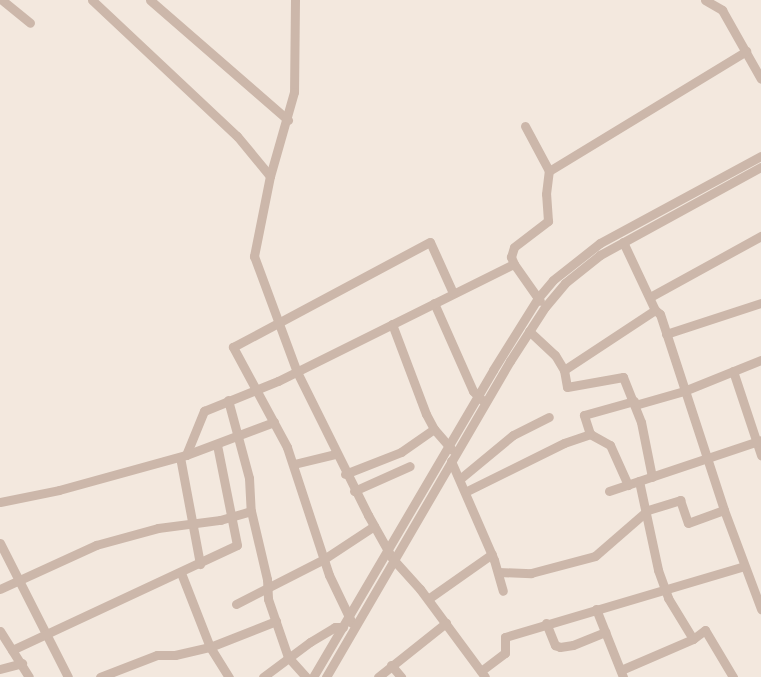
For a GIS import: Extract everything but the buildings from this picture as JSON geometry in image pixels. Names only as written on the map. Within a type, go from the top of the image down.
[{"type":"street","points":[[2,0],[30,23]]},
{"type":"street","points":[[92,0],[217,116],[270,176]]},
{"type":"street","points":[[150,0],[288,120]]},
{"type":"street","points":[[295,0],[296,68],[288,120],[270,176],[254,256],[278,326],[297,372],[354,491],[392,558],[428,599],[483,674],[505,653],[505,637],[546,623],[744,566]]},
{"type":"street","points":[[705,0],[722,10],[761,79]]},
{"type":"street","points":[[549,171],[746,51]]},
{"type":"street","points":[[524,126],[549,171],[546,194],[548,221],[514,247],[512,257],[514,264],[545,308]]},
{"type":"street","points":[[263,677],[288,657],[336,628],[352,623],[452,454],[538,298],[585,252],[761,156]]},
{"type":"street","points":[[482,400],[545,308],[585,265],[623,242],[761,167]]},
{"type":"street","points":[[650,298],[761,236]]},
{"type":"street","points":[[352,623],[324,558],[294,464],[274,422],[253,389],[233,347],[278,326],[430,242],[453,294]]},
{"type":"street","points":[[623,242],[655,310],[660,314],[684,391],[709,458],[724,510],[761,609]]},
{"type":"street","points":[[200,564],[183,456],[204,411],[297,372],[514,264]]},
{"type":"street","points":[[434,303],[473,391],[482,400]]},
{"type":"street","points":[[666,334],[761,303]]},
{"type":"street","points":[[564,370],[655,310]]},
{"type":"street","points":[[392,324],[434,429],[452,454],[492,554],[503,591]]},
{"type":"street","points":[[529,331],[542,341],[564,370],[567,387],[623,377],[634,403],[652,477]]},
{"type":"street","points":[[628,485],[610,445],[590,434],[584,415],[684,391],[761,360]]},
{"type":"street","points":[[733,371],[759,441],[761,455]]},
{"type":"street","points":[[228,400],[249,478],[251,511],[276,621],[288,657],[306,677]]},
{"type":"street","points":[[461,478],[513,435],[549,417]]},
{"type":"street","points":[[0,502],[58,490],[183,456],[239,437],[274,422]]},
{"type":"street","points":[[345,474],[401,452],[434,429]]},
{"type":"street","points":[[466,491],[564,443],[590,434]]},
{"type":"street","points":[[608,491],[759,441]]},
{"type":"street","points":[[12,650],[45,632],[182,573],[237,545],[217,445]]},
{"type":"street","points":[[294,464],[335,454]]},
{"type":"street","points":[[326,677],[387,549],[452,454]]},
{"type":"street","points":[[354,491],[410,466]]},
{"type":"street","points":[[639,481],[648,510],[658,570],[665,590],[693,639]]},
{"type":"street","points":[[498,572],[531,573],[595,556],[648,510],[680,500],[688,523],[724,510]]},
{"type":"street","points":[[0,589],[96,545],[158,528],[233,518],[251,511]]},
{"type":"street","points":[[236,604],[268,590],[324,558],[374,526]]},
{"type":"street","points":[[0,543],[17,580],[68,677]]},
{"type":"street","points":[[428,599],[492,554]]},
{"type":"street","points":[[182,573],[210,647],[229,677]]},
{"type":"street","points":[[596,610],[622,674],[693,639],[705,630],[733,677]]},
{"type":"street","points":[[100,677],[157,655],[175,655],[210,647],[276,621]]},
{"type":"street","points":[[378,677],[446,623]]},
{"type":"street","points":[[546,623],[555,645],[560,647],[573,646],[605,632]]},
{"type":"street","points":[[313,677],[343,627]]},
{"type":"street","points":[[0,631],[22,663],[29,677]]},
{"type":"street","points":[[0,669],[22,663]]},
{"type":"street","points":[[391,665],[401,677]]}]
